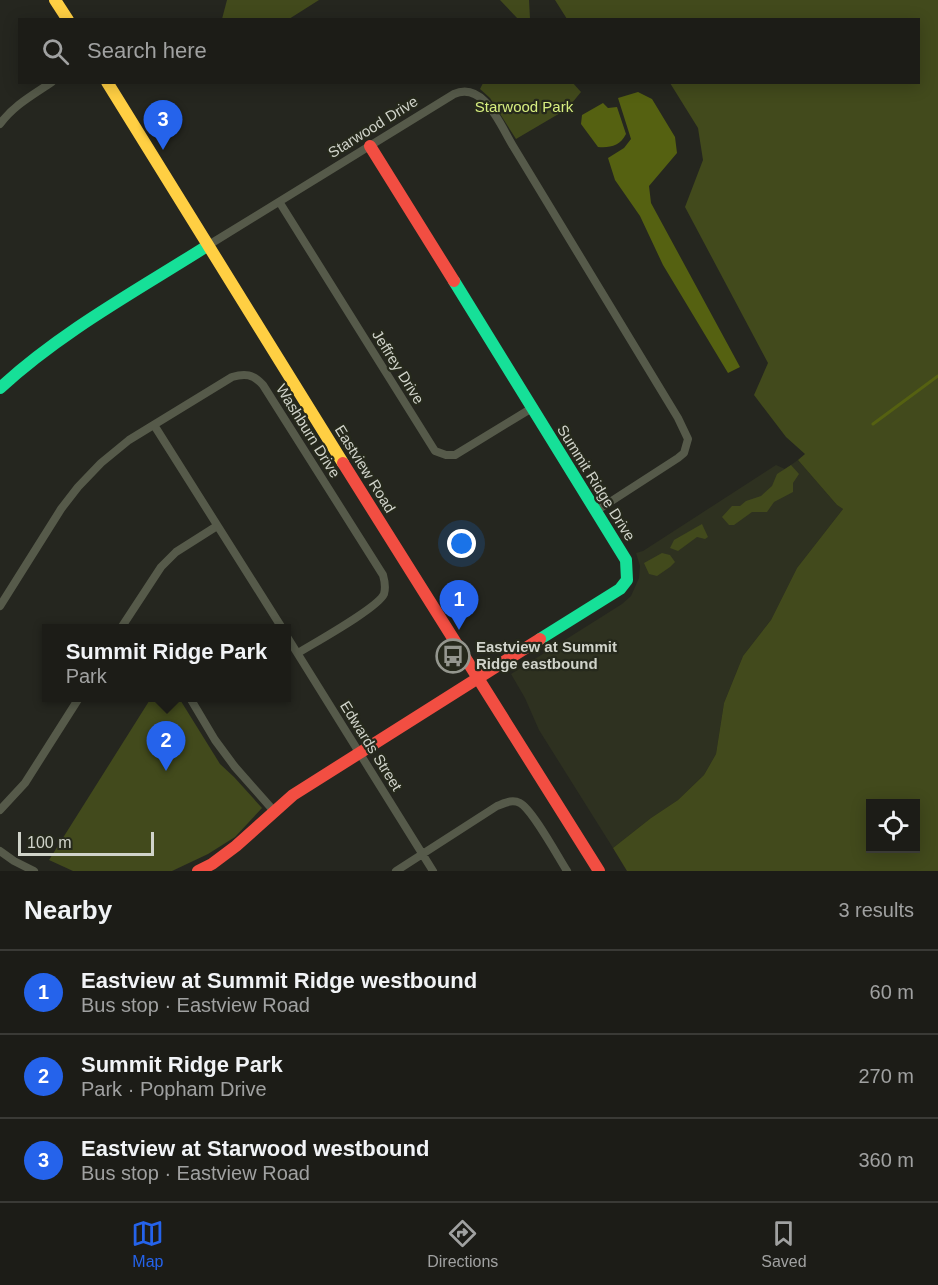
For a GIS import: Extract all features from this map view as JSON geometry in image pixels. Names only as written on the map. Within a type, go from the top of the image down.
[{"type":"street","points":[[55,0],[67,18]]},
{"type":"street","points":[[0,124],[6,115],[49,84]]},
{"type":"street","name":"Eastview Road","points":[[108,84],[207,246],[599,871]]},
{"type":"street","name":"Starwood Drive","points":[[0,388],[26,364],[58,340],[454,94],[467,91],[482,97],[686,432],[688,439],[684,453],[596,511]]},
{"type":"street","name":"Summit Ridge Drive","points":[[198,871],[239,845],[273,810],[292,795],[624,585],[627,580],[626,560],[370,146]]},
{"type":"street","name":"Jeffrey Drive","points":[[280,203],[435,451],[455,455],[532,408]]},
{"type":"street","name":"Washburn Drive","points":[[0,606],[55,518],[78,487],[115,451],[232,377],[242,374],[257,379],[383,575],[385,584],[385,593],[374,606],[298,653]]},
{"type":"street","points":[[154,425],[279,624]]},
{"type":"street","points":[[124,624],[160,567],[176,552],[217,526]]},
{"type":"street","name":"Edwards Street","points":[[291,642],[433,871]]},
{"type":"street","points":[[0,810],[25,783],[76,702]]},
{"type":"street","points":[[192,702],[221,749],[273,810]]},
{"type":"street","points":[[396,871],[497,806],[515,801],[527,808],[567,871]]},
{"type":"street","points":[[0,851],[34,871]]},
{"type":"shaded area","points":[[638,92],[652,99],[675,137],[677,153],[649,186],[651,203],[740,367],[728,373],[663,265],[640,216],[615,180],[608,158],[624,148],[631,139],[618,98]]},
{"type":"shaded area","points":[[603,103],[608,108],[617,107],[626,134],[614,145],[598,147],[581,124],[582,115]]},
{"type":"shaded area","points":[[798,460],[843,509],[797,568],[771,620],[743,656],[724,703],[716,754],[704,775],[678,800],[613,848],[539,730],[511,674],[622,604],[631,596],[639,578],[640,566],[636,553],[643,551],[776,465],[785,469]]},
{"type":"green space","points":[[227,0],[319,0],[291,18],[222,18]]},
{"type":"green space","points":[[500,0],[529,0],[530,18],[517,18]]},
{"type":"green space","points":[[555,0],[938,0],[938,871],[627,871],[613,848],[678,800],[704,775],[716,754],[724,703],[743,656],[771,620],[797,568],[843,509],[798,460],[805,454],[786,437],[754,395],[768,363],[685,207],[703,160],[698,128],[671,84],[920,84],[920,18],[566,18]]},
{"type":"green space","name":"Starwood Park","points":[[482,84],[574,84],[581,92],[567,109],[516,139],[490,98],[480,89]]},
{"type":"green space","points":[[791,465],[799,474],[793,483],[793,492],[774,502],[767,512],[752,512],[734,525],[729,525],[722,517],[732,506],[740,506],[746,501],[761,496],[772,486],[777,474]]},
{"type":"green space","points":[[702,524],[708,537],[705,539],[697,537],[678,551],[670,548],[674,540]]},
{"type":"green space","points":[[662,553],[670,555],[675,562],[657,576],[649,574],[644,563]]},
{"type":"green space","points":[[148,702],[181,702],[220,764],[262,808],[235,837],[208,854],[172,871],[73,871],[49,860]]},
{"type":"waterway","points":[[873,424],[938,376]]},
{"type":"traffic: fast","points":[[0,388],[74,330],[207,246]]},
{"type":"traffic: fast","points":[[454,281],[626,560],[627,580],[620,589],[540,639]]},
{"type":"traffic: slow","points":[[55,0],[67,18]]},
{"type":"traffic: slow","points":[[108,84],[343,463]]},
{"type":"traffic: jam","points":[[370,146],[454,281]]},
{"type":"traffic: jam","points":[[343,463],[599,871]]},
{"type":"traffic: jam","points":[[198,871],[212,864],[236,846],[293,795],[540,639]]},
{"type":"place","name":"Eastview at Starwood westbound","points":[[163,150]]},
{"type":"place","name":"Eastview at Summit Ridge westbound","points":[[459,630]]},
{"type":"place","name":"Eastview at Summit Ridge eastbound","points":[[453,656]]},
{"type":"place","name":"Summit Ridge Park","points":[[166,771]]}]
